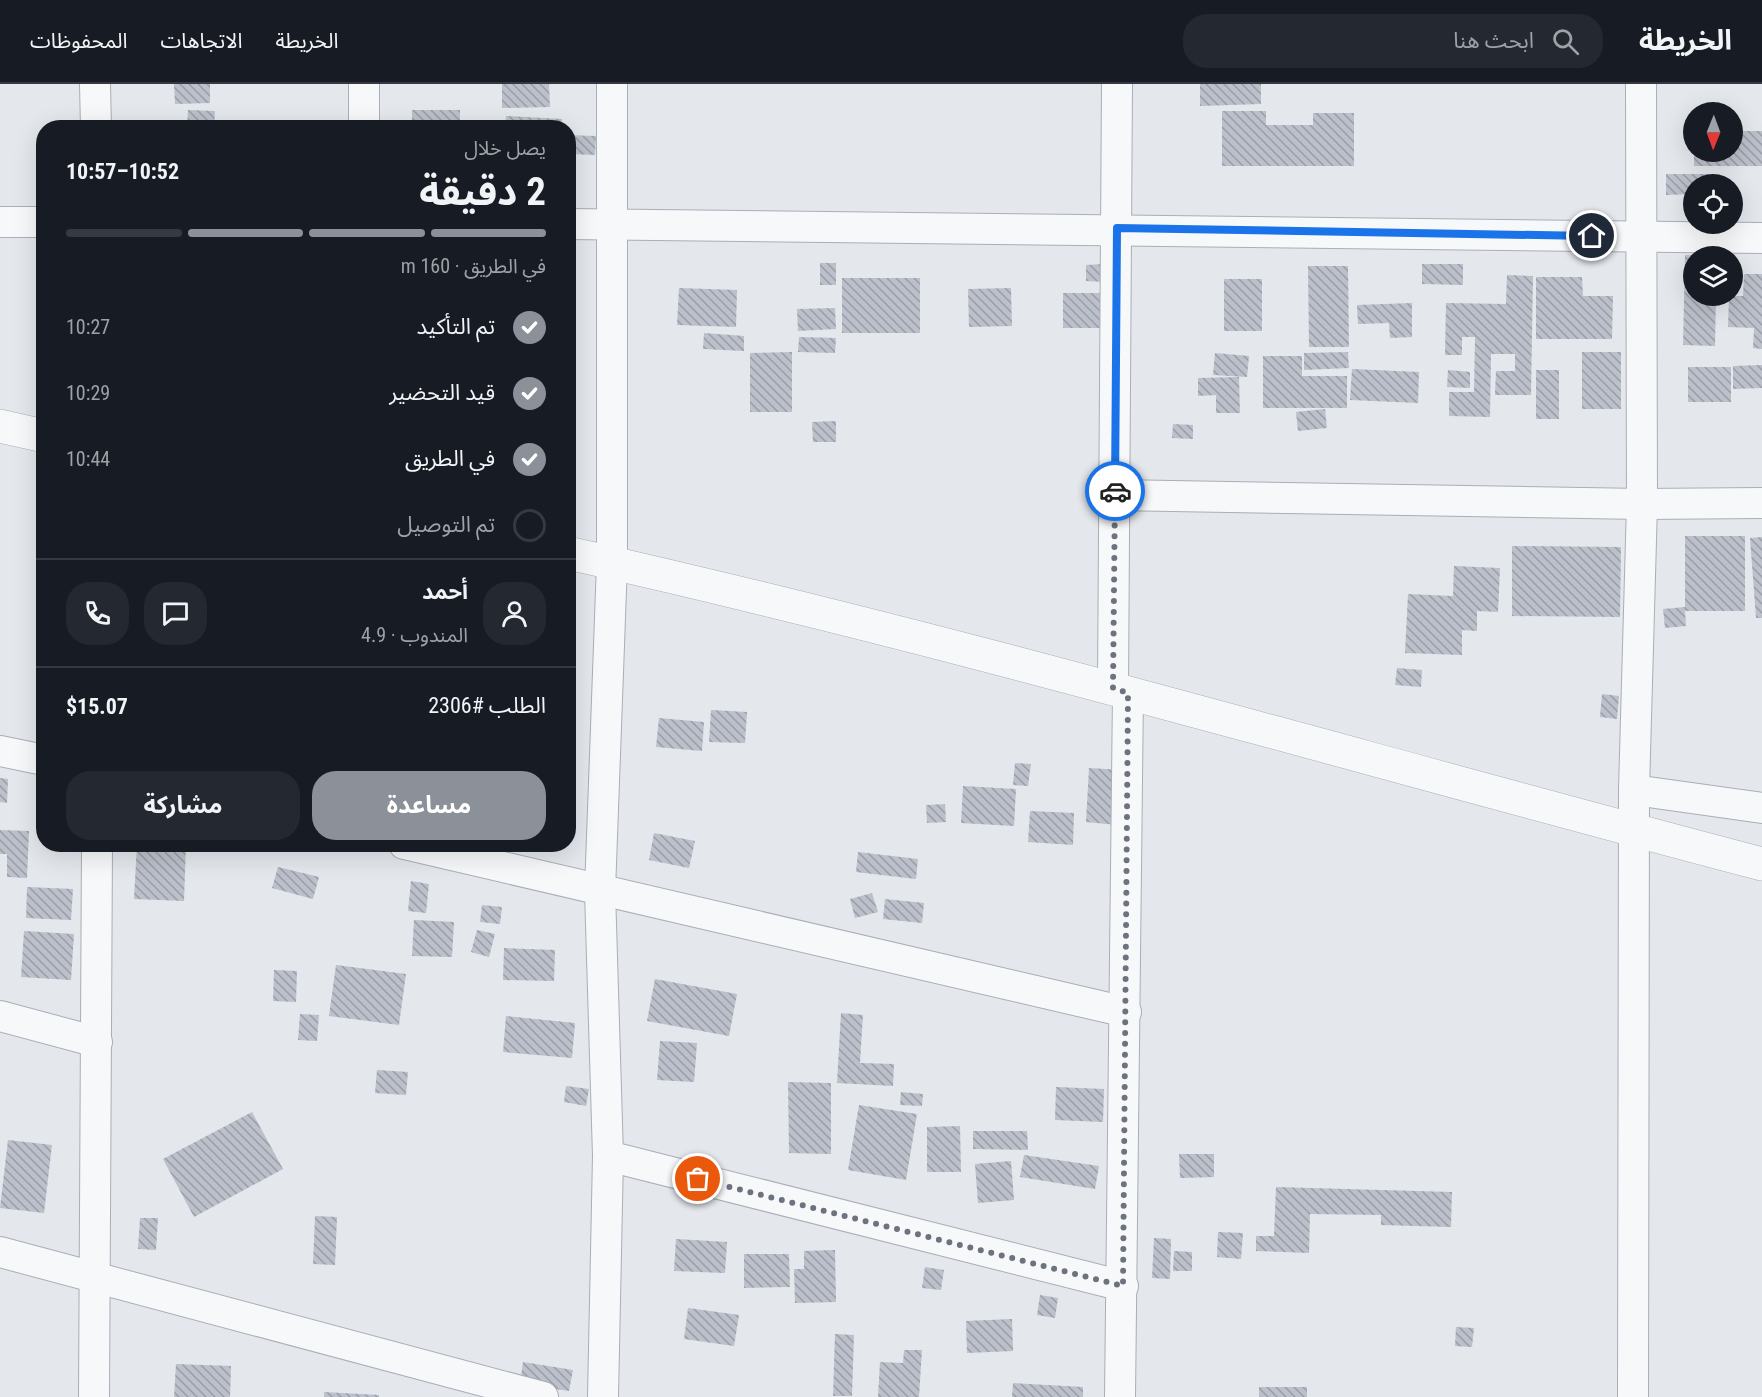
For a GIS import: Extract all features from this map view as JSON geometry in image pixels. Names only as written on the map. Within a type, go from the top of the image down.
[{"type":"street","points":[[95,84],[96,120]]},
{"type":"street","points":[[364,84],[364,120]]},
{"type":"street","points":[[603,1397],[608,1156],[600,891],[612,563],[612,84]]},
{"type":"street","points":[[1117,84],[1115,495],[1126,1012],[1120,1397]]},
{"type":"street","points":[[1633,1397],[1634,790],[1642,504],[1641,84]]},
{"type":"street","points":[[0,222],[36,222]]},
{"type":"street","points":[[576,224],[1117,228],[1762,238]]},
{"type":"street","points":[[0,426],[36,434]]},
{"type":"street","points":[[1115,495],[1642,504],[1762,503]]},
{"type":"street","points":[[576,555],[1120,691],[1634,832],[1762,864]]},
{"type":"street","points":[[0,751],[36,758]]},
{"type":"street","points":[[1634,790],[1762,808]]},
{"type":"street","points":[[93,1397],[97,852]]},
{"type":"street","points":[[437,852],[1126,1012]]},
{"type":"street","points":[[0,1016],[97,1042]]},
{"type":"street","points":[[608,1156],[1123,1286]]},
{"type":"street","points":[[0,1252],[543,1397]]},
{"type":"building","points":[[174,84],[210,84],[210,103],[175,104]]},
{"type":"building","points":[[502,84],[549,84],[550,107],[502,108]]},
{"type":"building","points":[[1200,84],[1261,84],[1261,104],[1200,106]]},
{"type":"building","points":[[188,110],[215,111],[214,120],[187,120]]},
{"type":"building","points":[[412,110],[460,110],[460,120],[412,120]]},
{"type":"building","points":[[1222,111],[1266,111],[1266,125],[1313,125],[1313,113],[1354,113],[1354,166],[1222,166]]},
{"type":"building","points":[[506,116],[562,119],[562,120],[506,120]]},
{"type":"building","points":[[1743,131],[1762,131],[1762,166],[1694,166],[1694,162],[1743,162]]},
{"type":"building","points":[[576,135],[596,136],[595,155],[576,154]]},
{"type":"building","points":[[1666,174],[1683,174],[1683,194],[1666,195]]},
{"type":"building","points":[[820,263],[836,263],[836,285],[820,285]]},
{"type":"building","points":[[1105,264],[1105,282],[1086,281],[1086,265]]},
{"type":"building","points":[[1422,264],[1463,264],[1463,285],[1422,284]]},
{"type":"building","points":[[1308,266],[1348,266],[1349,347],[1309,347]]},
{"type":"building","points":[[1744,274],[1762,274],[1762,349],[1753,348],[1754,328],[1728,327],[1729,306],[1743,306]]},
{"type":"building","points":[[1507,275],[1533,276],[1531,395],[1495,395],[1496,371],[1515,371],[1515,354],[1491,354],[1490,417],[1449,416],[1449,392],[1474,392],[1475,337],[1462,337],[1462,355],[1445,355],[1446,303],[1506,304]]},
{"type":"building","points":[[1536,277],[1582,277],[1583,296],[1613,296],[1612,339],[1536,339]]},
{"type":"building","points":[[842,278],[920,278],[920,333],[842,333]]},
{"type":"building","points":[[1224,279],[1262,279],[1262,331],[1224,331]]},
{"type":"building","points":[[679,288],[737,290],[736,327],[677,325]]},
{"type":"building","points":[[1011,288],[1012,326],[969,327],[968,289]]},
{"type":"building","points":[[1063,293],[1106,293],[1106,328],[1063,328]]},
{"type":"building","points":[[1412,303],[1412,337],[1390,338],[1389,323],[1358,324],[1357,305]]},
{"type":"building","points":[[1684,306],[1716,306],[1715,346],[1683,345]]},
{"type":"building","points":[[835,308],[836,329],[798,331],[797,309]]},
{"type":"building","points":[[704,333],[744,336],[744,351],[703,349]]},
{"type":"building","points":[[799,337],[836,338],[835,353],[798,352]]},
{"type":"building","points":[[792,352],[792,412],[750,412],[750,353]]},
{"type":"building","points":[[1348,352],[1349,368],[1304,370],[1304,353]]},
{"type":"building","points":[[1582,352],[1621,352],[1621,409],[1582,409]]},
{"type":"building","points":[[1215,353],[1249,356],[1247,377],[1213,375]]},
{"type":"building","points":[[1263,356],[1302,356],[1302,376],[1347,376],[1347,408],[1263,408]]},
{"type":"building","points":[[1762,365],[1762,388],[1733,389],[1733,366]]},
{"type":"building","points":[[1688,367],[1731,367],[1731,402],[1688,402]]},
{"type":"building","points":[[1352,369],[1419,372],[1418,403],[1350,400]]},
{"type":"building","points":[[1448,370],[1470,372],[1470,388],[1447,387]]},
{"type":"building","points":[[1536,370],[1559,370],[1559,419],[1536,419]]},
{"type":"building","points":[[1239,377],[1240,413],[1216,413],[1216,395],[1198,396],[1198,378]]},
{"type":"building","points":[[1325,409],[1327,428],[1298,431],[1296,412]]},
{"type":"building","points":[[836,421],[836,442],[813,442],[812,422]]},
{"type":"building","points":[[1173,424],[1193,425],[1193,439],[1172,438]]},
{"type":"building","points":[[1685,536],[1745,536],[1745,611],[1685,611],[1686,626],[1665,628],[1663,609],[1685,607]]},
{"type":"building","points":[[1762,537],[1762,618],[1756,618],[1750,538]]},
{"type":"building","points":[[1512,546],[1621,547],[1620,617],[1512,616]]},
{"type":"building","points":[[1454,566],[1500,568],[1498,612],[1477,611],[1477,631],[1462,630],[1462,655],[1405,653],[1408,594],[1453,596]]},
{"type":"building","points":[[1397,668],[1422,670],[1421,687],[1395,685]]},
{"type":"building","points":[[1602,694],[1619,696],[1617,719],[1600,717]]},
{"type":"building","points":[[711,710],[747,712],[745,743],[709,742]]},
{"type":"building","points":[[659,718],[704,722],[702,751],[656,747]]},
{"type":"building","points":[[1015,763],[1031,764],[1028,786],[1013,785]]},
{"type":"building","points":[[1089,768],[1122,770],[1118,825],[1086,822]]},
{"type":"building","points":[[0,778],[8,779],[7,803],[0,802]]},
{"type":"building","points":[[963,786],[1016,789],[1014,826],[961,823]]},
{"type":"building","points":[[945,804],[946,822],[927,823],[926,805]]},
{"type":"building","points":[[1030,811],[1074,813],[1073,845],[1028,842]]},
{"type":"building","points":[[0,830],[29,831],[27,878],[7,877],[7,854],[0,854]]},
{"type":"building","points":[[654,833],[695,841],[689,868],[649,860]]},
{"type":"building","points":[[137,852],[186,852],[184,901],[134,899]]},
{"type":"building","points":[[858,852],[918,859],[916,879],[856,872]]},
{"type":"building","points":[[278,867],[319,877],[313,899],[272,888]]},
{"type":"building","points":[[411,881],[429,884],[426,913],[408,911]]},
{"type":"building","points":[[27,887],[73,889],[71,920],[26,918]]},
{"type":"building","points":[[872,893],[878,912],[855,918],[850,899]]},
{"type":"building","points":[[885,899],[924,903],[922,923],[883,919]]},
{"type":"building","points":[[482,905],[502,907],[500,924],[480,922]]},
{"type":"building","points":[[414,920],[454,922],[452,957],[412,956]]},
{"type":"building","points":[[477,930],[495,934],[489,957],[471,952]]},
{"type":"building","points":[[24,931],[74,934],[71,980],[21,977]]},
{"type":"building","points":[[504,948],[555,950],[554,981],[503,980]]},
{"type":"building","points":[[336,965],[406,974],[399,1025],[329,1016]]},
{"type":"building","points":[[274,970],[297,971],[296,1002],[273,1001]]},
{"type":"building","points":[[655,979],[737,994],[729,1036],[647,1021]]},
{"type":"building","points":[[841,1013],[863,1015],[860,1063],[894,1064],[893,1086],[837,1083]]},
{"type":"building","points":[[300,1014],[319,1015],[317,1041],[298,1040]]},
{"type":"building","points":[[506,1016],[575,1023],[572,1058],[503,1052]]},
{"type":"building","points":[[660,1041],[697,1043],[694,1082],[657,1080]]},
{"type":"building","points":[[377,1070],[408,1072],[406,1095],[375,1093]]},
{"type":"building","points":[[788,1082],[831,1083],[831,1154],[789,1153]]},
{"type":"building","points":[[566,1086],[589,1089],[586,1106],[564,1102]]},
{"type":"building","points":[[1056,1087],[1104,1089],[1103,1122],[1055,1120]]},
{"type":"building","points":[[901,1092],[923,1094],[922,1106],[900,1105]]},
{"type":"building","points":[[859,1105],[917,1114],[906,1180],[848,1170]]},
{"type":"building","points":[[252,1112],[283,1169],[194,1217],[163,1159]]},
{"type":"building","points":[[960,1126],[961,1172],[927,1172],[927,1127]]},
{"type":"building","points":[[973,1131],[1027,1131],[1028,1150],[973,1149]]},
{"type":"building","points":[[8,1140],[52,1145],[44,1213],[0,1208]]},
{"type":"building","points":[[1179,1154],[1214,1154],[1214,1177],[1180,1178]]},
{"type":"building","points":[[1024,1155],[1099,1166],[1095,1189],[1020,1177]]},
{"type":"building","points":[[1011,1161],[1014,1200],[978,1203],[975,1164]]},
{"type":"building","points":[[1276,1187],[1452,1192],[1451,1227],[1381,1225],[1381,1215],[1310,1214],[1309,1253],[1256,1251],[1256,1236],[1274,1236]]},
{"type":"building","points":[[315,1216],[337,1217],[335,1265],[313,1264]]},
{"type":"building","points":[[140,1218],[158,1218],[156,1250],[138,1249]]},
{"type":"building","points":[[1218,1232],[1243,1233],[1241,1259],[1217,1257]]},
{"type":"building","points":[[1154,1238],[1171,1239],[1170,1279],[1152,1278]]},
{"type":"building","points":[[676,1239],[727,1242],[725,1273],[674,1271]]},
{"type":"building","points":[[835,1250],[836,1302],[795,1303],[794,1269],[804,1269],[804,1251]]},
{"type":"building","points":[[1174,1251],[1192,1252],[1192,1271],[1173,1271]]},
{"type":"building","points":[[744,1254],[789,1254],[790,1287],[744,1288]]},
{"type":"building","points":[[925,1267],[944,1270],[941,1290],[922,1288]]},
{"type":"building","points":[[1040,1295],[1058,1298],[1055,1318],[1037,1315]]},
{"type":"building","points":[[688,1308],[739,1315],[734,1346],[684,1339]]},
{"type":"building","points":[[1012,1319],[1013,1351],[967,1353],[966,1321]]},
{"type":"building","points":[[1456,1327],[1474,1328],[1472,1347],[1455,1346]]},
{"type":"building","points":[[835,1334],[854,1335],[852,1396],[833,1396]]},
{"type":"building","points":[[904,1350],[922,1350],[919,1397],[878,1397],[880,1362],[903,1363]]},
{"type":"building","points":[[523,1362],[573,1370],[569,1391],[520,1384]]},
{"type":"building","points":[[176,1364],[231,1366],[230,1397],[174,1397]]},
{"type":"building","points":[[1013,1383],[1083,1387],[1083,1397],[1012,1397]]},
{"type":"building","points":[[1259,1387],[1307,1387],[1307,1397],[1259,1397]]},
{"type":"building","points":[[324,1392],[379,1395],[379,1397],[324,1397]]},
{"type":"way so far","points":[[698,1179],[1123,1286],[1128,693],[1113,688],[1115,491]]},
{"type":"route","points":[[1115,491],[1117,228],[1592,236]]}]
